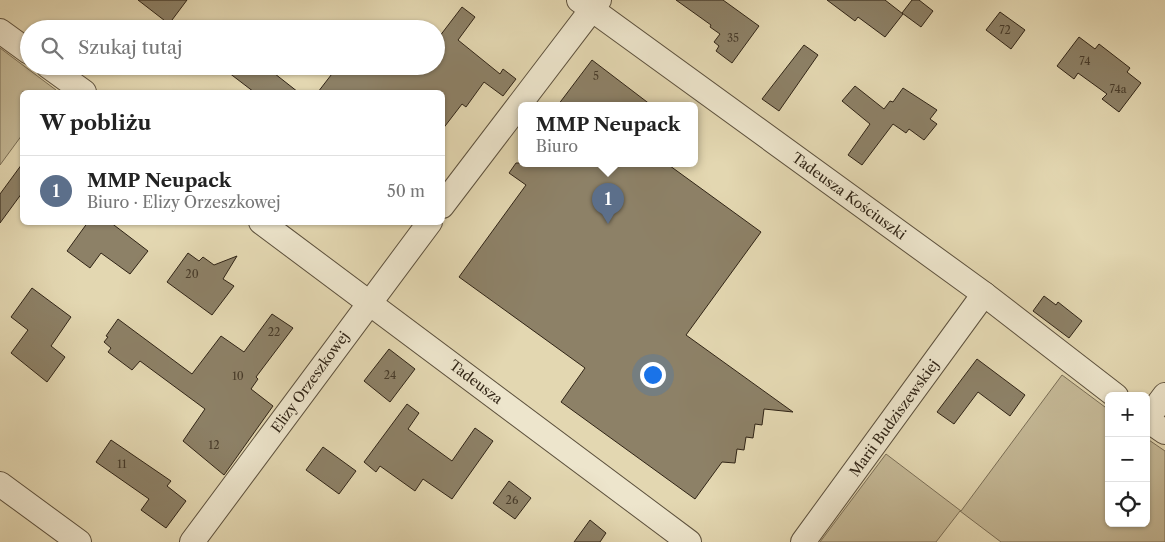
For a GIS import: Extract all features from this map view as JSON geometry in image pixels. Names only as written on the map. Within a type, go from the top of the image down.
[{"type":"street","points":[[445,202],[590,3]]},
{"type":"street","name":"Tadeusza Kościuszki","points":[[590,3],[984,294],[1111,392]]},
{"type":"street","points":[[0,31],[20,45]]},
{"type":"street","points":[[60,75],[81,90]]},
{"type":"street","name":"Tadeusza","points":[[266,225],[690,542]]},
{"type":"street","name":"Elizy Orzeszkowej","points":[[192,542],[428,225]]},
{"type":"street","name":"Marii Budziszewskiej","points":[[803,542],[984,294]]},
{"type":"street","points":[[1150,415],[1165,395]]},
{"type":"street","points":[[1150,421],[1165,432]]},
{"type":"street","points":[[0,484],[80,542]]},
{"type":"shaded area","points":[[0,48],[20,63],[20,75],[36,75],[56,90],[20,90],[20,138],[0,165]]},
{"type":"shaded area","points":[[1062,375],[1105,407],[1105,527],[1150,527],[1150,441],[1165,451],[1165,542],[1001,542],[960,511],[936,542],[820,542],[886,454],[961,511]]},
{"type":"building","points":[[138,0],[187,0],[172,20],[164,20]]},
{"type":"building","points":[[676,0],[723,0],[759,26],[732,63],[716,51],[719,46],[714,42],[720,34],[710,27],[711,25]]},
{"type":"building","points":[[827,0],[885,0],[903,14],[885,37],[858,17],[855,21]]},
{"type":"building","points":[[912,0],[919,0],[933,11],[921,27],[902,13]]},
{"type":"building","points":[[462,7],[475,17],[458,40],[500,74],[503,69],[516,79],[503,96],[484,82],[466,107],[462,104],[445,126],[445,90],[320,90],[331,75],[445,75],[445,29]]},
{"type":"building","points":[[1000,12],[1025,30],[1011,49],[986,30]]},
{"type":"building","points":[[1079,37],[1095,49],[1099,44],[1130,68],[1127,72],[1141,83],[1119,112],[1102,99],[1107,94],[1078,73],[1074,79],[1057,66]]},
{"type":"building","points":[[804,45],[818,55],[779,111],[762,99]]},
{"type":"building","points":[[592,60],[647,102],[560,102]]},
{"type":"building","points":[[232,75],[276,75],[295,90],[251,90]]},
{"type":"building","points":[[855,86],[884,109],[890,101],[893,102],[903,88],[937,110],[930,119],[937,124],[924,140],[909,129],[906,133],[893,124],[862,165],[848,155],[870,124],[842,101]]},
{"type":"building","points":[[516,163],[518,163],[518,167],[672,167],[761,232],[686,335],[793,412],[764,409],[762,425],[755,424],[753,438],[746,437],[744,450],[737,449],[735,463],[722,462],[695,499],[561,402],[585,368],[459,277],[526,185],[509,173]]},
{"type":"building","points":[[20,167],[20,196],[0,223],[0,194]]},
{"type":"building","points":[[86,225],[114,225],[148,251],[130,274],[101,253],[90,268],[67,251]]},
{"type":"building","points":[[188,253],[199,261],[203,257],[214,265],[237,256],[223,279],[234,286],[212,315],[167,282]]},
{"type":"building","points":[[32,288],[71,317],[51,346],[65,357],[47,382],[11,353],[28,330],[11,317]]},
{"type":"building","points":[[1044,296],[1056,305],[1058,302],[1082,321],[1069,338],[1033,311]]},
{"type":"building","points":[[272,314],[293,328],[256,377],[258,379],[251,389],[273,406],[224,475],[183,441],[205,409],[140,361],[132,370],[108,352],[111,348],[104,342],[118,319],[192,374],[221,336],[244,352]]},
{"type":"building","points":[[389,349],[415,369],[390,402],[364,381]]},
{"type":"building","points":[[977,359],[1025,395],[1010,416],[978,392],[954,424],[937,412]]},
{"type":"building","points":[[407,404],[419,413],[408,429],[452,461],[475,428],[493,441],[452,499],[423,479],[415,491],[380,466],[376,472],[364,462]]},
{"type":"building","points":[[111,440],[171,481],[167,486],[186,501],[166,528],[141,510],[149,499],[96,462]]},
{"type":"building","points":[[323,447],[356,471],[339,494],[306,470]]},
{"type":"building","points":[[509,481],[531,498],[515,519],[493,503]]},
{"type":"building","points":[[590,520],[606,533],[600,542],[574,542]]},
{"type":"place","name":"MMP Neupack","points":[[608,224]]}]
